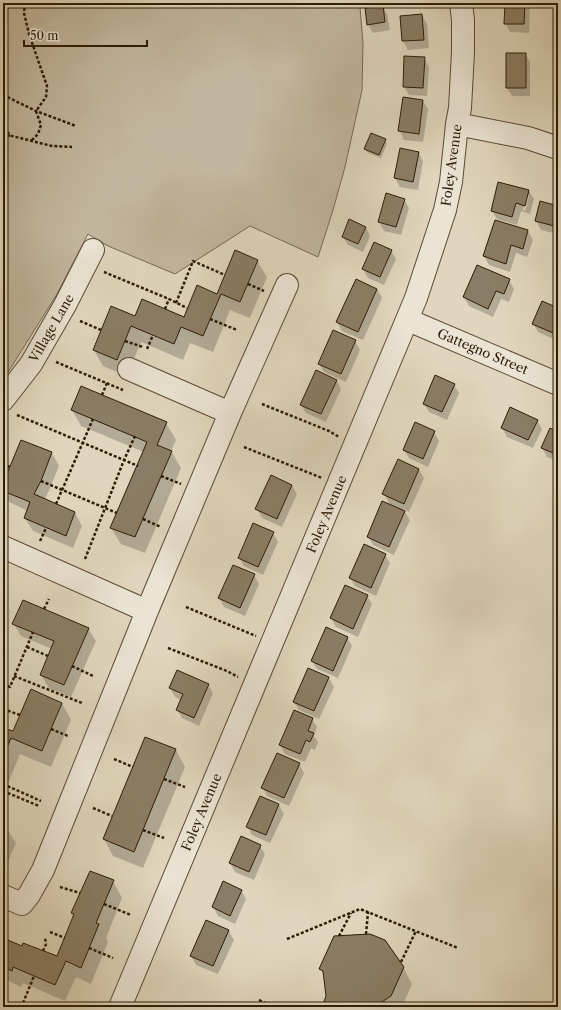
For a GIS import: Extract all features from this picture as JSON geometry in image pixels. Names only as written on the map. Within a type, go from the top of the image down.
[{"type":"street","name":"Foley Avenue","points":[[120,1007],[416,298],[435,242],[451,182],[460,108],[463,52],[463,20],[461,3]]},
{"type":"street","points":[[457,124],[528,138],[558,148]]},
{"type":"street","name":"Village Lane","points":[[10,408],[31,364],[66,305],[93,250]]},
{"type":"street","points":[[3,896],[22,904],[29,895],[43,870],[147,611],[230,413],[278,290]]},
{"type":"street","name":"Gattegno Street","points":[[408,320],[558,384]]},
{"type":"street","points":[[129,369],[230,413]]},
{"type":"street","points":[[3,547],[147,611]]},
{"type":"path","points":[[25,3],[24,13],[29,34],[47,86],[46,97],[36,111]]},
{"type":"path","points":[[3,95],[36,111],[76,126]]},
{"type":"path","points":[[31,141],[38,134],[41,125],[36,111]]},
{"type":"path","points":[[3,129],[12,136]]},
{"type":"path","points":[[3,133],[52,146],[72,147]]},
{"type":"path","points":[[176,303],[193,262],[225,275]]},
{"type":"path","points":[[104,272],[187,308]]},
{"type":"path","points":[[248,284],[278,290]]},
{"type":"path","points":[[165,309],[169,299]]},
{"type":"path","points":[[210,319],[237,330]]},
{"type":"path","points":[[80,321],[101,330]]},
{"type":"path","points":[[147,349],[153,335]]},
{"type":"path","points":[[125,341],[143,347]]},
{"type":"path","points":[[56,362],[123,390]]},
{"type":"path","points":[[102,395],[107,383]]},
{"type":"path","points":[[262,404],[329,431],[340,437]]},
{"type":"path","points":[[10,408],[138,466]]},
{"type":"path","points":[[56,504],[93,419]]},
{"type":"path","points":[[85,559],[135,436]]},
{"type":"path","points":[[244,447],[323,478]]},
{"type":"path","points":[[3,465],[4,464],[10,467]]},
{"type":"path","points":[[162,476],[182,484]]},
{"type":"path","points":[[41,481],[117,513]]},
{"type":"path","points":[[143,519],[164,528]]},
{"type":"path","points":[[40,541],[46,528]]},
{"type":"path","points":[[44,609],[48,599]]},
{"type":"path","points":[[186,607],[262,638]]},
{"type":"path","points":[[3,685],[10,687],[33,632]]},
{"type":"path","points":[[28,647],[48,656]]},
{"type":"path","points":[[168,648],[227,671],[239,678]]},
{"type":"path","points":[[72,666],[93,676]]},
{"type":"path","points":[[14,676],[82,703]]},
{"type":"path","points":[[3,709],[20,715]]},
{"type":"path","points":[[51,729],[68,736]]},
{"type":"path","points":[[114,759],[133,766]]},
{"type":"path","points":[[164,779],[185,787]]},
{"type":"path","points":[[3,784],[41,801]]},
{"type":"path","points":[[3,791],[39,806]]},
{"type":"path","points":[[93,808],[112,816]]},
{"type":"path","points":[[143,830],[164,838]]},
{"type":"path","points":[[60,887],[80,893]]},
{"type":"path","points":[[104,904],[131,915]]},
{"type":"path","points":[[287,939],[360,909],[458,948]]},
{"type":"path","points":[[339,936],[352,912]]},
{"type":"path","points":[[366,934],[368,912]]},
{"type":"path","points":[[401,962],[416,931]]},
{"type":"path","points":[[50,932],[65,938]]},
{"type":"path","points":[[43,951],[46,944],[45,938]]},
{"type":"path","points":[[89,948],[113,958]]},
{"type":"path","points":[[23,1003],[34,976]]},
{"type":"path","points":[[259,1000],[274,1007]]},
{"type":"shaded area","points":[[3,3],[359,3],[363,44],[362,90],[345,167],[318,257],[250,226],[175,274],[108,246],[88,234],[57,294],[3,378]]},
{"type":"building","points":[[505,3],[525,3],[524,24],[504,24]]},
{"type":"building","points":[[383,5],[385,22],[367,25],[365,8]]},
{"type":"building","points":[[422,14],[424,40],[402,41],[400,16]]},
{"type":"building","points":[[506,53],[526,53],[526,88],[506,88]]},
{"type":"building","points":[[404,56],[425,57],[423,88],[403,87]]},
{"type":"building","points":[[403,97],[423,100],[419,134],[398,131]]},
{"type":"building","points":[[371,133],[386,139],[379,155],[364,149]]},
{"type":"building","points":[[400,148],[419,152],[413,182],[394,178]]},
{"type":"building","points":[[498,182],[529,190],[525,206],[516,203],[512,217],[491,211]]},
{"type":"building","points":[[386,193],[405,199],[396,227],[378,222]]},
{"type":"building","points":[[540,201],[558,206],[558,227],[535,221]]},
{"type":"building","points":[[349,219],[366,227],[358,244],[342,237]]},
{"type":"building","points":[[495,220],[528,230],[523,249],[511,245],[506,264],[483,256]]},
{"type":"building","points":[[374,242],[392,250],[380,277],[362,269]]},
{"type":"building","points":[[235,250],[258,260],[240,302],[221,294],[203,336],[181,327],[174,344],[131,326],[117,360],[93,350],[111,306],[135,316],[142,299],[184,317],[197,285],[217,294]]},
{"type":"building","points":[[477,265],[510,279],[504,294],[496,291],[488,309],[463,297]]},
{"type":"building","points":[[356,279],[377,289],[358,332],[336,322]]},
{"type":"building","points":[[542,301],[558,308],[558,335],[532,324]]},
{"type":"building","points":[[333,330],[356,340],[341,374],[318,364]]},
{"type":"building","points":[[316,370],[337,380],[321,414],[300,405]]},
{"type":"building","points":[[435,375],[455,384],[442,412],[423,404]]},
{"type":"building","points":[[81,386],[167,422],[157,445],[172,451],[135,537],[110,528],[147,442],[71,410]]},
{"type":"building","points":[[510,407],[538,420],[528,440],[501,428]]},
{"type":"building","points":[[415,422],[435,431],[423,459],[403,450]]},
{"type":"building","points":[[550,428],[558,432],[558,455],[541,448]]},
{"type":"building","points":[[21,440],[52,452],[41,481],[34,494],[75,512],[66,536],[24,518],[30,502],[3,491],[3,483]]},
{"type":"building","points":[[398,459],[419,469],[404,504],[382,494]]},
{"type":"building","points":[[271,475],[292,485],[277,519],[255,509]]},
{"type":"building","points":[[382,501],[405,511],[389,547],[367,537]]},
{"type":"building","points":[[253,523],[274,532],[258,567],[238,558]]},
{"type":"building","points":[[364,544],[386,554],[371,588],[349,578]]},
{"type":"building","points":[[233,565],[255,574],[240,608],[218,598]]},
{"type":"building","points":[[345,585],[368,595],[353,629],[330,618]]},
{"type":"building","points":[[23,600],[89,628],[64,685],[40,675],[54,641],[12,624]]},
{"type":"building","points":[[326,627],[348,637],[333,671],[311,661]]},
{"type":"building","points":[[308,668],[329,677],[314,711],[293,702]]},
{"type":"building","points":[[177,670],[209,684],[194,718],[176,710],[183,694],[169,688]]},
{"type":"building","points":[[31,689],[62,703],[42,751],[11,738],[3,757],[3,728],[13,731]]},
{"type":"building","points":[[294,710],[313,718],[308,731],[314,733],[310,742],[306,740],[300,754],[279,745]]},
{"type":"building","points":[[145,737],[176,749],[134,852],[103,839]]},
{"type":"building","points":[[277,753],[300,763],[284,798],[261,788]]},
{"type":"building","points":[[260,796],[279,804],[266,835],[246,827]]},
{"type":"building","points":[[241,836],[261,845],[249,872],[229,863]]},
{"type":"building","points":[[90,871],[114,880],[96,923],[99,924],[81,968],[66,961],[55,985],[13,967],[12,971],[3,967],[3,938],[22,946],[23,943],[57,956],[74,914],[71,913]]},
{"type":"building","points":[[223,881],[242,890],[230,916],[212,907]]},
{"type":"building","points":[[206,920],[229,930],[213,966],[190,956]]},
{"type":"building","points":[[370,934],[385,940],[404,967],[391,996],[374,1007],[322,1007],[326,996],[323,971],[319,969],[334,936]]}]
